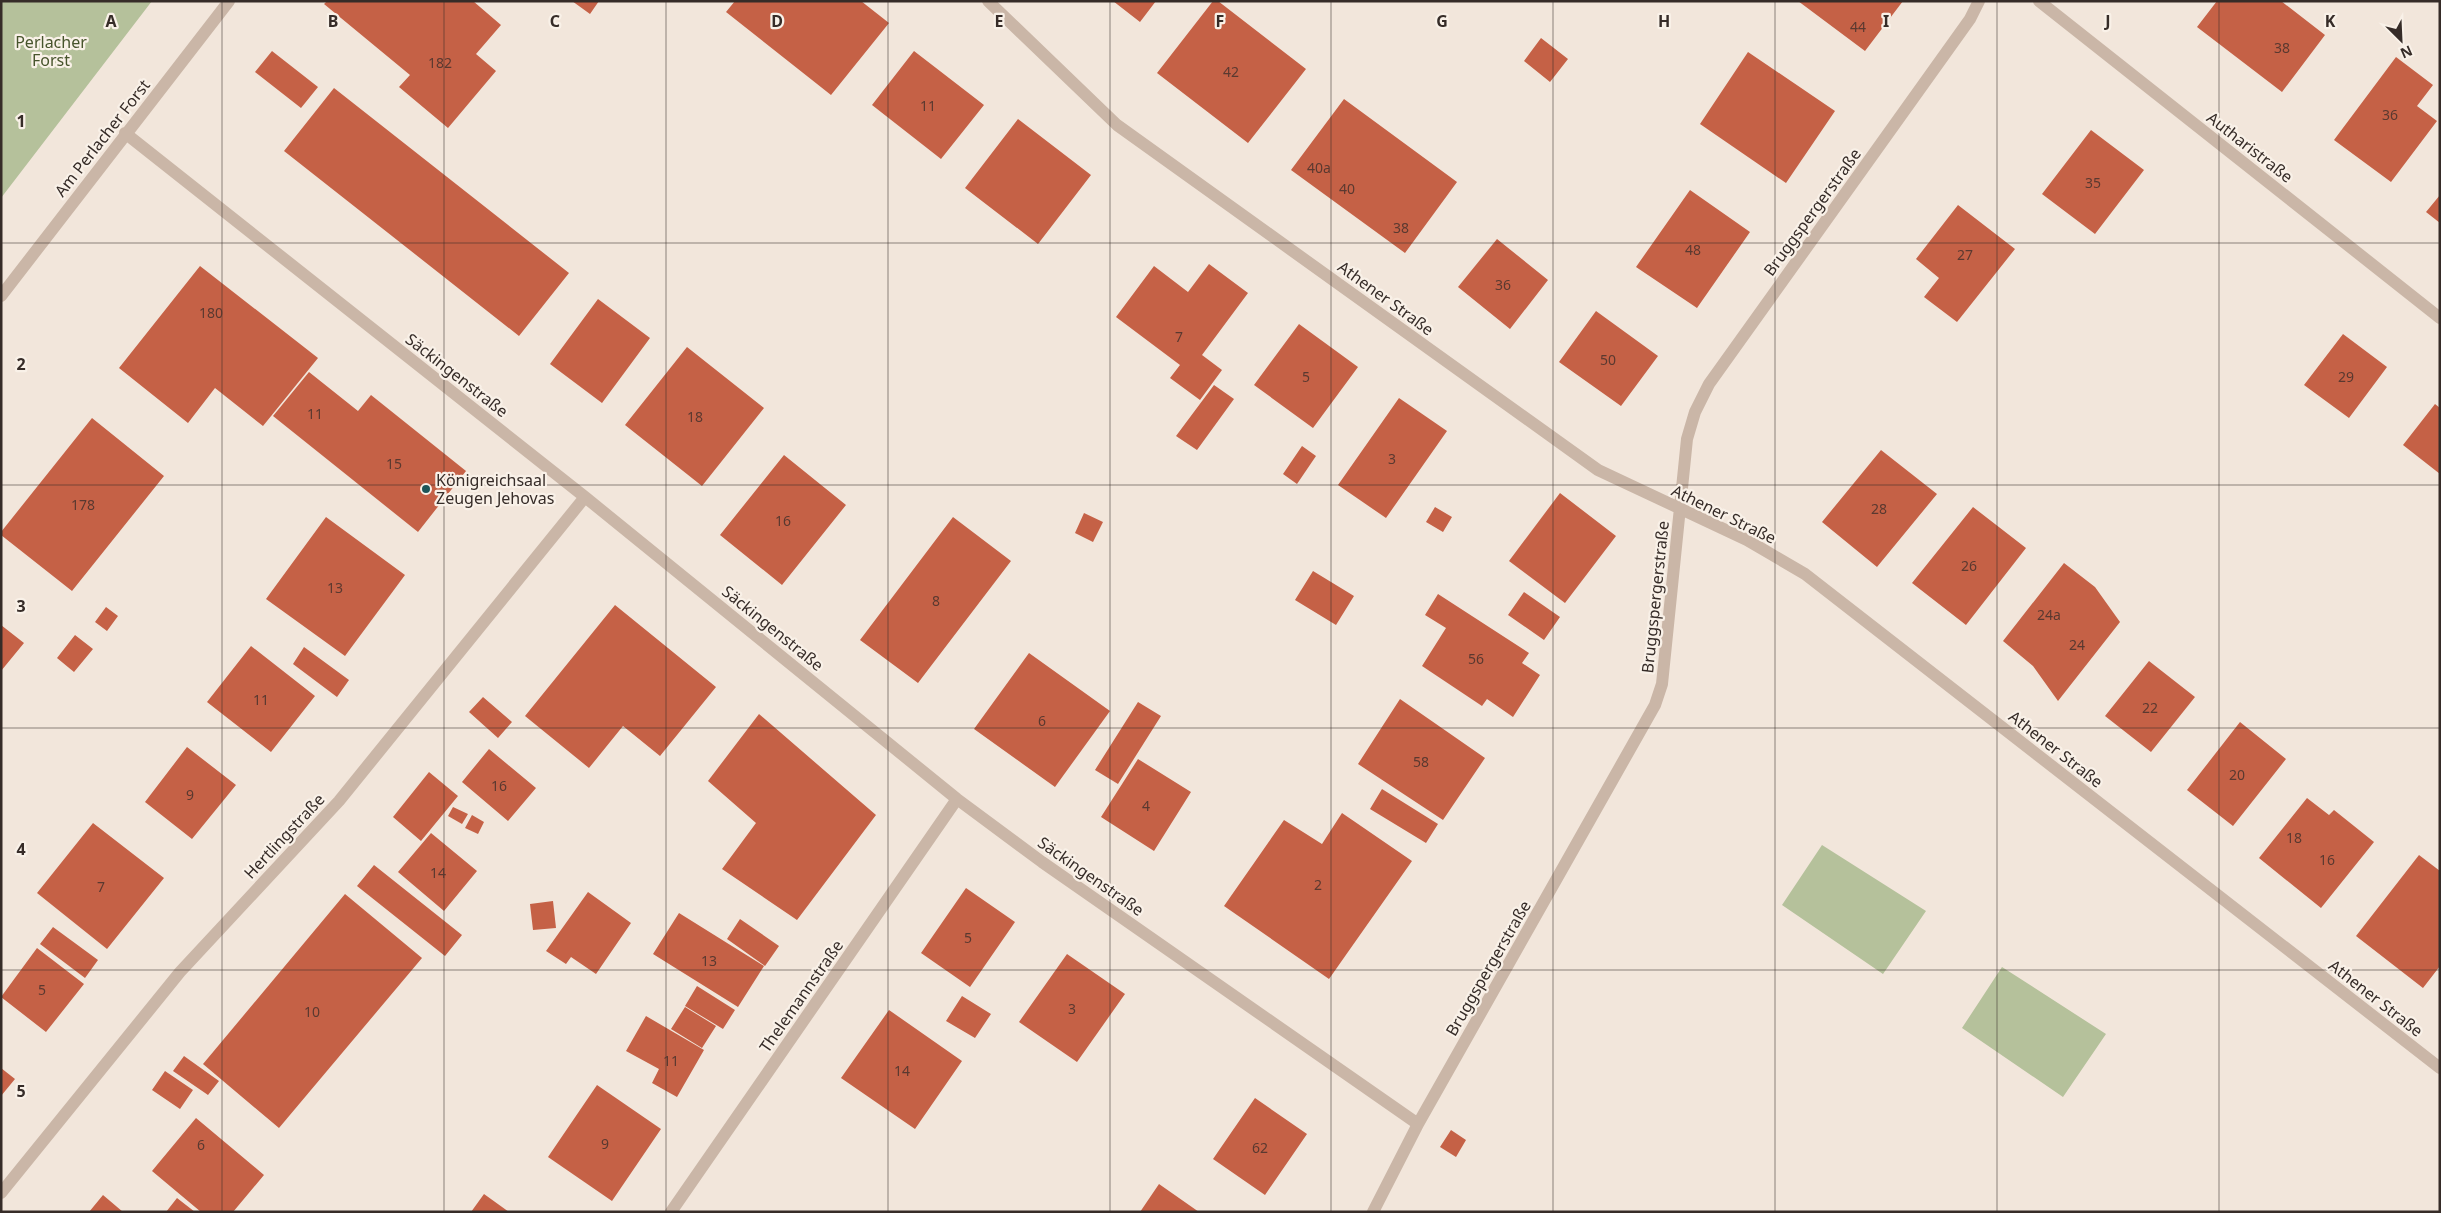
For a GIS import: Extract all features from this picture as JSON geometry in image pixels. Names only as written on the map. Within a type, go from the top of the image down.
[{"type":"street","name":"Am Perlacher Forst","points":[[1,296],[229,1]]},
{"type":"street","name":"Athener Straße","points":[[988,1],[1117,124],[1598,470],[1748,540],[1805,574],[2440,1068]]},
{"type":"street","name":"Bruggspergerstraße","points":[[1373,1212],[1418,1124],[1655,705],[1662,684],[1687,438],[1695,412],[1709,384],[1970,19],[1980,1]]},
{"type":"street","name":"Autharistraße","points":[[2040,1],[2440,318]]},
{"type":"street","name":"Säckingenstraße","points":[[126,133],[584,497],[957,799],[1042,862],[1418,1124]]},
{"type":"street","name":"Hertlingstraße","points":[[1,1193],[180,972],[340,801],[584,497]]},
{"type":"street","name":"Thelemannstraße","points":[[671,1212],[957,799]]},
{"type":"green space","name":"Perlacher Forst","points":[[1,1],[152,1],[1,198]]},
{"type":"green space","points":[[1822,845],[1926,911],[1883,974],[1782,905]]},
{"type":"green space","points":[[2002,967],[2106,1034],[2063,1097],[1962,1028]]},
{"type":"building","points":[[327,1],[473,1],[501,25],[476,54],[496,71],[448,128],[399,87],[410,75],[324,4]]},
{"type":"building","points":[[572,1],[599,1],[590,14]]},
{"type":"building","points":[[735,1],[861,1],[889,23],[831,95],[726,12]]},
{"type":"building","points":[[1113,1],[1156,1],[1140,22]]},
{"type":"building","points":[[1213,1],[1218,1],[1306,69],[1248,143],[1157,73]]},
{"type":"building","points":[[1798,1],[1903,1],[1865,51]]},
{"type":"building","points":[[2217,1],[2281,1],[2325,35],[2282,92],[2197,27]]},
{"type":"building","points":[[1541,38],[1568,59],[1550,82],[1524,61]]},
{"type":"building","points":[[272,51],[318,87],[301,108],[255,72]]},
{"type":"building","points":[[914,51],[984,105],[941,159],[872,105]]},
{"type":"building","points":[[1748,52],[1835,111],[1786,183],[1700,124]]},
{"type":"building","points":[[2396,57],[2433,85],[2417,106],[2437,121],[2391,182],[2334,140]]},
{"type":"building","points":[[334,88],[569,273],[519,336],[284,151]]},
{"type":"building","points":[[1344,99],[1457,182],[1405,253],[1291,170]]},
{"type":"building","points":[[1018,119],[1091,175],[1038,244],[965,188]]},
{"type":"building","points":[[2091,130],[2144,170],[2095,234],[2042,194]]},
{"type":"building","points":[[1690,190],[1750,232],[1697,308],[1636,267]]},
{"type":"building","points":[[2440,195],[2440,223],[2426,212]]},
{"type":"building","points":[[1958,205],[2015,249],[1957,322],[1924,297],[1939,278],[1916,259]]},
{"type":"building","points":[[1497,239],[1548,280],[1510,329],[1458,287]]},
{"type":"building","points":[[1209,264],[1248,293],[1202,355],[1222,370],[1200,400],[1170,378],[1180,365],[1116,317],[1154,266],[1188,292]]},
{"type":"building","points":[[200,266],[318,358],[263,426],[215,388],[188,423],[119,368]]},
{"type":"building","points":[[598,299],[650,338],[602,403],[550,364]]},
{"type":"building","points":[[1596,311],[1658,356],[1621,406],[1559,362]]},
{"type":"building","points":[[1299,324],[1358,367],[1313,428],[1254,385]]},
{"type":"building","points":[[2343,334],[2387,367],[2349,418],[2304,385]]},
{"type":"building","points":[[687,347],[764,408],[702,486],[625,425]]},
{"type":"building","points":[[309,372],[358,411],[371,395],[466,471],[418,532],[273,416]]},
{"type":"building","points":[[1214,385],[1234,399],[1197,450],[1176,436]]},
{"type":"building","points":[[1399,398],[1447,431],[1386,518],[1338,485]]},
{"type":"building","points":[[2435,404],[2440,408],[2440,474],[2403,445]]},
{"type":"building","points":[[92,418],[164,476],[72,591],[1,535],[1,532]]},
{"type":"building","points":[[1302,446],[1316,456],[1297,484],[1283,474]]},
{"type":"building","points":[[1881,450],[1937,494],[1877,567],[1822,522]]},
{"type":"building","points":[[784,455],[846,505],[782,585],[720,535]]},
{"type":"building","points":[[1560,493],[1616,536],[1565,603],[1509,561]]},
{"type":"building","points":[[1435,507],[1452,517],[1443,532],[1426,522]]},
{"type":"building","points":[[1973,507],[2026,548],[1966,625],[1912,583]]},
{"type":"building","points":[[1084,513],[1103,522],[1093,542],[1075,533]]},
{"type":"building","points":[[326,517],[405,575],[345,656],[266,599]]},
{"type":"building","points":[[953,517],[1011,561],[918,683],[860,640]]},
{"type":"building","points":[[2064,563],[2095,587],[2120,622],[2058,701],[2033,666],[2003,641]]},
{"type":"building","points":[[1313,571],[1354,596],[1336,625],[1295,600]]},
{"type":"building","points":[[1524,592],[1560,617],[1544,640],[1508,615]]},
{"type":"building","points":[[1438,594],[1529,653],[1522,663],[1540,675],[1513,717],[1487,699],[1482,706],[1422,666],[1446,628],[1425,615]]},
{"type":"building","points":[[615,605],[716,687],[660,756],[623,726],[589,768],[525,716]]},
{"type":"building","points":[[106,607],[118,616],[107,631],[95,622]]},
{"type":"building","points":[[1,625],[24,643],[1,671]]},
{"type":"building","points":[[75,635],[93,649],[74,672],[57,658]]},
{"type":"building","points":[[251,646],[315,696],[271,752],[207,702]]},
{"type":"building","points":[[304,647],[349,680],[337,697],[293,664]]},
{"type":"building","points":[[1029,653],[1110,711],[1055,787],[974,729]]},
{"type":"building","points":[[2149,661],[2195,697],[2151,752],[2105,716]]},
{"type":"building","points":[[483,697],[512,722],[498,738],[469,712]]},
{"type":"building","points":[[1400,699],[1485,758],[1443,820],[1358,764]]},
{"type":"building","points":[[1138,702],[1161,716],[1118,784],[1095,770]]},
{"type":"building","points":[[759,714],[876,815],[797,920],[722,869],[756,823],[708,781]]},
{"type":"building","points":[[2240,722],[2286,759],[2233,826],[2187,790]]},
{"type":"building","points":[[187,747],[236,785],[192,839],[145,802]]},
{"type":"building","points":[[489,749],[536,788],[508,821],[462,782]]},
{"type":"building","points":[[1138,759],[1191,792],[1154,851],[1101,817]]},
{"type":"building","points":[[429,772],[458,796],[421,841],[393,817]]},
{"type":"building","points":[[1382,789],[1438,824],[1426,843],[1370,809]]},
{"type":"building","points":[[2307,798],[2329,815],[2334,810],[2374,842],[2321,908],[2259,858]]},
{"type":"building","points":[[453,807],[468,814],[462,824],[448,816]]},
{"type":"building","points":[[1342,813],[1412,861],[1329,979],[1224,906],[1284,820],[1322,844]]},
{"type":"building","points":[[472,815],[484,822],[478,834],[465,828]]},
{"type":"building","points":[[93,823],[164,878],[107,949],[37,893]]},
{"type":"building","points":[[431,833],[477,871],[444,911],[398,872]]},
{"type":"building","points":[[2419,855],[2440,871],[2440,966],[2423,988],[2356,936]]},
{"type":"building","points":[[374,865],[462,935],[445,956],[357,886]]},
{"type":"building","points":[[966,888],[1015,922],[970,987],[921,953]]},
{"type":"building","points":[[588,892],[631,923],[596,974],[571,957],[566,964],[546,951]]},
{"type":"building","points":[[345,894],[422,958],[279,1128],[203,1064]]},
{"type":"building","points":[[553,901],[556,928],[533,930],[530,904]]},
{"type":"building","points":[[679,913],[764,966],[738,1007],[653,954]]},
{"type":"building","points":[[740,919],[779,946],[765,966],[727,939]]},
{"type":"building","points":[[53,927],[98,960],[85,978],[40,944]]},
{"type":"building","points":[[37,948],[84,984],[46,1032],[1,997]]},
{"type":"building","points":[[1067,954],[1125,994],[1077,1062],[1019,1022]]},
{"type":"building","points":[[697,986],[735,1010],[723,1029],[685,1006]]},
{"type":"building","points":[[962,996],[991,1014],[975,1038],[946,1021]]},
{"type":"building","points":[[685,1007],[716,1026],[702,1048],[671,1029]]},
{"type":"building","points":[[889,1010],[962,1061],[915,1129],[841,1078]]},
{"type":"building","points":[[646,1016],[704,1050],[677,1097],[652,1083],[659,1069],[626,1051]]},
{"type":"building","points":[[184,1056],[219,1081],[208,1095],[173,1071]]},
{"type":"building","points":[[1,1068],[15,1079],[1,1096]]},
{"type":"building","points":[[165,1071],[193,1090],[180,1109],[152,1090]]},
{"type":"building","points":[[597,1085],[661,1129],[612,1201],[548,1157]]},
{"type":"building","points":[[1255,1098],[1307,1134],[1265,1195],[1213,1159]]},
{"type":"building","points":[[196,1118],[264,1175],[233,1212],[201,1212],[152,1171]]},
{"type":"building","points":[[1451,1130],[1466,1140],[1456,1157],[1440,1147]]},
{"type":"building","points":[[1159,1184],[1199,1212],[1140,1212]]},
{"type":"building","points":[[484,1194],[509,1212],[471,1212]]},
{"type":"building","points":[[103,1195],[123,1212],[89,1212]]},
{"type":"building","points":[[177,1198],[195,1212],[166,1212]]},
{"type":"place","name":"Königreichsaal Zeugen Jehovas","points":[[426,489]]}]
